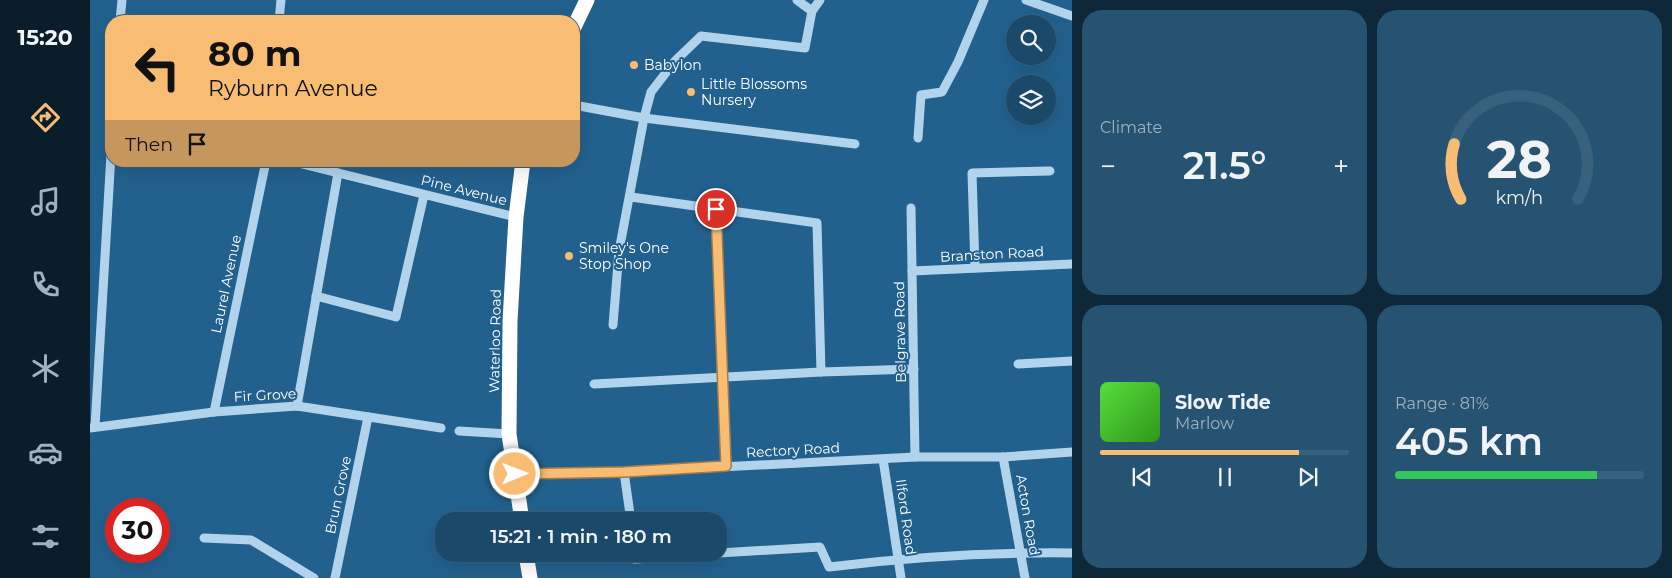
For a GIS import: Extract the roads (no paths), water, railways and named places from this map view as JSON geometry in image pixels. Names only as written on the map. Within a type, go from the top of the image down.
[{"type":"highway","points":[[580,15],[587,0]]},
{"type":"highway","name":"Waterloo Road","points":[[521,167],[516,216],[510,321],[509,434],[521,512]]},
{"type":"highway","points":[[527,562],[530,578]]},
{"type":"street","points":[[121,15],[122,0]]},
{"type":"street","points":[[280,15],[281,0]]},
{"type":"street","points":[[797,0],[812,11]]},
{"type":"street","points":[[614,326],[619,251],[631,197],[644,118],[651,92],[675,61],[701,36],[805,48],[812,11],[820,0]]},
{"type":"street","points":[[918,138],[921,95],[942,92],[958,62],[984,0]]},
{"type":"street","points":[[1026,0],[1072,16]]},
{"type":"street","points":[[580,106],[644,118],[855,144]]},
{"type":"street","points":[[92,427],[94,362],[110,167]]},
{"type":"street","name":"Laurel Avenue","points":[[214,412],[265,167]]},
{"type":"street","name":"Pine Avenue","points":[[314,167],[516,216]]},
{"type":"street","points":[[975,268],[972,173],[1050,171]]},
{"type":"street","points":[[297,406],[338,173]]},
{"type":"street","points":[[316,296],[396,317],[424,195]]},
{"type":"street","points":[[631,197],[817,222],[821,372]]},
{"type":"street","name":"Belgrave Road","points":[[912,208],[915,457]]},
{"type":"street","points":[[716,209],[726,466]]},
{"type":"street","name":"Branston Road","points":[[912,271],[1072,264]]},
{"type":"street","points":[[1018,364],[1072,361]]},
{"type":"street","points":[[594,384],[914,369]]},
{"type":"street","name":"Fir Grove","points":[[92,427],[214,412],[297,406],[441,428]]},
{"type":"street","name":"Brun Grove","points":[[335,578],[368,417]]},
{"type":"street","points":[[459,431],[509,434]]},
{"type":"street","name":"Rectory Road","points":[[515,474],[624,472],[915,457],[1003,456],[1072,452]]},
{"type":"street","name":"Acton Road","points":[[1003,456],[1025,578]]},
{"type":"street","name":"Ilford Road","points":[[883,459],[901,578]]},
{"type":"street","points":[[624,472],[629,512]]},
{"type":"street","points":[[204,538],[251,540],[314,578]]},
{"type":"street","points":[[727,553],[820,547],[829,567],[898,558],[1020,552],[1072,553]]},
{"type":"place","name":"Babylon","points":[[634,65]]},
{"type":"place","name":"Little Blossoms Nursery","points":[[691,92]]},
{"type":"place","name":"Smiley's One Stop Shop","points":[[569,256]]}]
